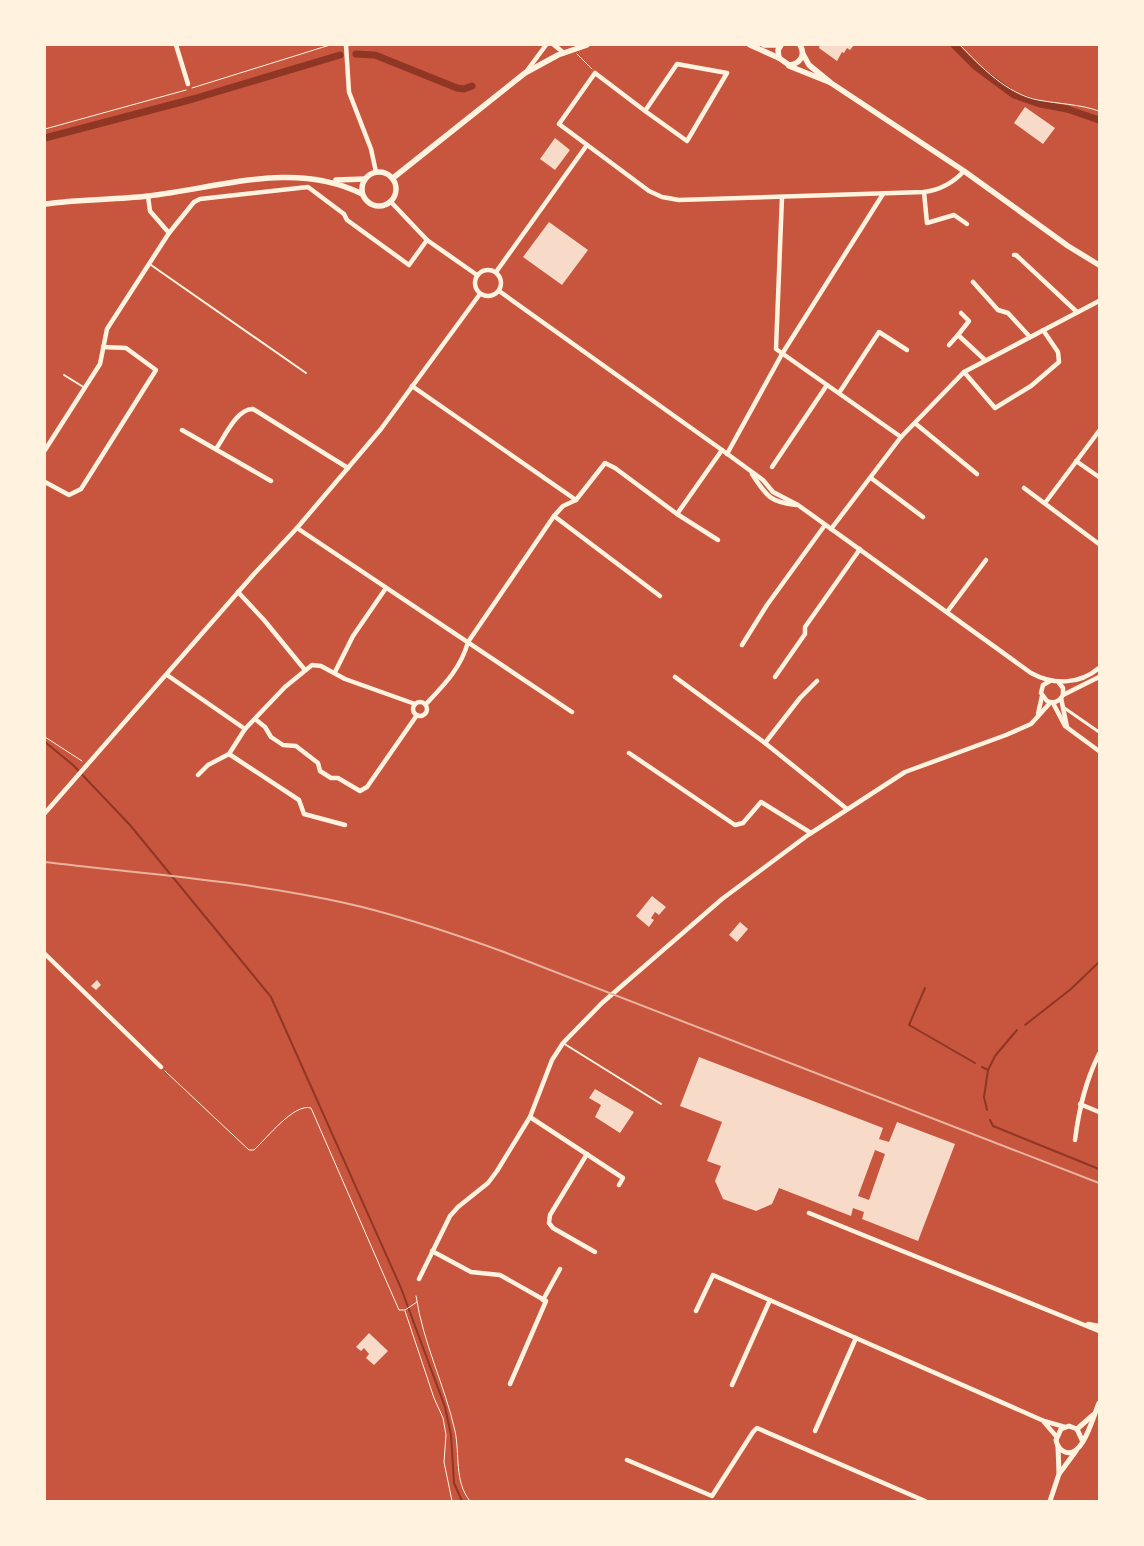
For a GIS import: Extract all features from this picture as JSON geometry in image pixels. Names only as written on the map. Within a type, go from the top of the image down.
[{"type":"main road","points":[[393,178],[525,73],[564,53],[587,45]]},
{"type":"main road","points":[[750,45],[779,58],[789,65],[831,83]]},
{"type":"main road","points":[[764,45],[780,45],[778,50],[779,58]]},
{"type":"main road","points":[[800,45],[809,65],[831,83],[964,171],[1068,246],[1099,265]]},
{"type":"main road","points":[[789,65],[798,63],[803,54]]},
{"type":"main road","points":[[45,204],[86,199],[148,196],[272,178],[365,179],[376,172],[386,173],[393,178],[397,188],[391,202],[377,207],[368,202],[362,194],[329,180]]},
{"type":"main road","points":[[362,194],[365,179]]},
{"type":"street","points":[[176,45],[188,84]]},
{"type":"street","points":[[346,45],[349,92],[371,149],[376,172]]},
{"type":"street","points":[[525,73],[546,45]]},
{"type":"street","points":[[554,45],[564,53]]},
{"type":"street","points":[[645,111],[678,64],[727,73],[687,141],[645,111],[597,74],[558,124],[649,191],[679,200],[924,192],[940,189],[964,171]]},
{"type":"street","points":[[496,272],[587,145]]},
{"type":"street","points":[[45,450],[100,364],[107,329],[169,233],[194,202],[200,199],[308,187],[344,214],[347,220],[409,265],[427,240]]},
{"type":"street","points":[[924,192],[926,224],[954,215],[967,224]]},
{"type":"street","points":[[727,454],[782,354],[883,194]]},
{"type":"street","points":[[148,196],[150,211],[169,233]]},
{"type":"street","points":[[782,197],[775,345],[782,354],[901,437]]},
{"type":"street","points":[[391,202],[427,240],[477,275]]},
{"type":"street","points":[[1014,255],[1077,312]]},
{"type":"street","points":[[477,275],[488,270],[496,272],[501,279],[499,291]]},
{"type":"street","points":[[477,275],[475,283],[480,294],[488,297],[499,291]]},
{"type":"street","points":[[973,282],[998,310],[1008,313],[1030,337]]},
{"type":"street","points":[[499,291],[763,480],[773,492],[798,505],[1031,673],[1059,683],[1063,688],[1062,696],[1067,728]]},
{"type":"street","points":[[45,813],[73,778],[297,528],[381,429],[480,294]]},
{"type":"street","points":[[832,529],[901,437],[916,424],[964,372],[1099,302]]},
{"type":"street","points":[[949,345],[969,321],[961,312]]},
{"type":"street","points":[[964,372],[995,408],[1031,386],[1059,362],[1058,352],[1043,330]]},
{"type":"street","points":[[839,393],[879,332],[906,350]]},
{"type":"street","points":[[958,336],[985,360]]},
{"type":"street","points":[[45,482],[69,495],[81,489],[156,370],[126,348],[104,347]]},
{"type":"street","points":[[772,467],[826,384]]},
{"type":"street","points":[[412,386],[576,500]]},
{"type":"street","points":[[216,449],[240,414],[246,409],[253,409],[348,468]]},
{"type":"street","points":[[916,424],[977,474]]},
{"type":"street","points":[[182,430],[271,481]]},
{"type":"street","points":[[1045,503],[1099,431]]},
{"type":"street","points":[[677,514],[722,450]]},
{"type":"street","points":[[1076,461],[1099,478]]},
{"type":"street","points":[[255,719],[265,727],[271,737],[283,745],[296,746],[318,763],[320,771],[332,778],[338,778],[360,791],[367,787],[417,715],[425,714],[426,704],[447,683],[463,659],[468,642],[554,516],[563,506],[576,500],[605,463],[615,468],[677,514],[718,540]]},
{"type":"street","points":[[749,471],[764,493],[771,499],[798,505]]},
{"type":"street","points":[[871,478],[923,517]]},
{"type":"street","points":[[1024,488],[1099,544]]},
{"type":"street","points":[[554,516],[660,596]]},
{"type":"street","points":[[742,645],[767,605],[825,525]]},
{"type":"street","points":[[297,528],[572,712]]},
{"type":"street","points":[[775,677],[805,634],[805,627],[860,549]]},
{"type":"street","points":[[947,612],[986,560]]},
{"type":"street","points":[[335,672],[353,636],[386,588]]},
{"type":"street","points":[[238,592],[305,670]]},
{"type":"street","points":[[198,775],[208,765],[229,754],[245,729],[285,687],[312,665],[321,666],[345,679],[415,704],[422,702],[426,704]]},
{"type":"street","points":[[1059,683],[1080,679],[1099,668]]},
{"type":"street","points":[[1031,673],[1042,688],[1037,716]]},
{"type":"street","points":[[166,675],[245,729]]},
{"type":"street","points":[[675,677],[765,743],[846,810]]},
{"type":"street","points":[[419,1279],[450,1216],[458,1206],[488,1183],[530,1118],[552,1060],[563,1043],[602,1003],[722,899],[811,833],[846,810],[905,772],[1006,736],[1031,724],[1037,716],[1062,696],[1099,677]]},
{"type":"street","points":[[1042,688],[1051,680]]},
{"type":"street","points":[[765,743],[800,698],[817,681]]},
{"type":"street","points":[[1042,696],[1052,703],[1067,728],[1099,751]]},
{"type":"street","points":[[415,704],[414,712],[417,715]]},
{"type":"street","points":[[1063,706],[1099,732]]},
{"type":"street","points":[[629,753],[735,824],[743,823],[762,802],[811,833]]},
{"type":"street","points":[[229,754],[299,800],[304,814],[345,825]]},
{"type":"street","points":[[45,954],[161,1067]]},
{"type":"street","points":[[1075,1140],[1080,1104],[1089,1075],[1099,1054]]},
{"type":"street","points":[[1080,1104],[1099,1112]]},
{"type":"street","points":[[530,1118],[624,1178],[619,1185]]},
{"type":"street","points":[[587,1154],[550,1215],[549,1222],[553,1228],[596,1252]]},
{"type":"street","points":[[810,1213],[1099,1331]]},
{"type":"street","points":[[432,1252],[471,1272],[500,1275],[546,1301],[510,1384]]},
{"type":"street","points":[[543,1300],[560,1269]]},
{"type":"street","points":[[696,1311],[713,1275],[1044,1421],[1077,1429]]},
{"type":"street","points":[[732,1384],[770,1300]]},
{"type":"street","points":[[1085,1324],[1099,1326]]},
{"type":"street","points":[[815,1431],[856,1338]]},
{"type":"street","points":[[1050,1501],[1060,1474],[1090,1428],[1099,1403]]},
{"type":"street","points":[[1077,1429],[1094,1414]]},
{"type":"street","points":[[1044,1421],[1056,1436],[1060,1474]]},
{"type":"street","points":[[1056,1436],[1065,1427]]},
{"type":"street","points":[[708,1501],[752,1432],[757,1428],[925,1501]]},
{"type":"street","points":[[1077,1429],[1082,1440]]},
{"type":"street","points":[[1058,1446],[1064,1452],[1076,1451]]},
{"type":"street","points":[[627,1460],[712,1496]]},
{"type":"lane","points":[[148,264],[306,373]]},
{"type":"lane","points":[[64,375],[85,388]]},
{"type":"lane","points":[[563,1043],[661,1104]]},
{"type":"path","points":[[960,45],[1003,84],[1025,96],[1083,105],[1099,110]]},
{"type":"path","points":[[576,49],[577,55],[597,74]]},
{"type":"path","points":[[45,737],[86,765]]},
{"type":"path","points":[[161,1067],[250,1150],[254,1150],[295,1110],[306,1106],[311,1108],[399,1310],[405,1310],[417,1302]]},
{"type":"path","points":[[416,1296],[456,1433],[459,1476],[470,1501]]},
{"type":"path","points":[[405,1310],[434,1398],[443,1418],[446,1435],[444,1462],[452,1501]]},
{"type":"building","points":[[820,45],[854,45],[850,50],[847,48],[844,53],[842,52],[837,61],[819,48]]},
{"type":"building","points":[[1025,107],[1055,128],[1043,144],[1014,123]]},
{"type":"building","points":[[555,138],[570,150],[555,170],[540,159]]},
{"type":"building","points":[[549,222],[588,250],[562,285],[523,257]]},
{"type":"building","points":[[652,896],[666,907],[659,915],[655,912],[651,918],[654,920],[649,927],[636,916]]},
{"type":"building","points":[[740,922],[748,929],[737,942],[729,935]]},
{"type":"building","points":[[97,980],[101,985],[96,990],[91,986]]},
{"type":"building","points":[[699,1057],[883,1128],[879,1139],[889,1142],[897,1122],[955,1144],[918,1241],[862,1219],[864,1212],[853,1208],[851,1216],[779,1188],[772,1204],[756,1211],[723,1199],[715,1181],[721,1166],[707,1161],[722,1122],[680,1106]],"holes":[[[875,1150],[885,1154],[869,1200],[858,1196]]]},
{"type":"building","points":[[595,1089],[634,1112],[620,1133],[595,1117],[601,1105],[589,1098]]},
{"type":"building","points":[[369,1333],[388,1351],[374,1365],[366,1358],[369,1354],[364,1348],[361,1351],[356,1347]]},
{"type":"waterway","points":[[954,45],[976,67],[1014,95],[1040,104],[1067,109],[1099,120]]},
{"type":"waterway","points":[[356,54],[375,55],[457,88],[464,89],[472,86]]},
{"type":"waterway","points":[[45,138],[193,99],[340,55]]},
{"type":"waterway","points":[[45,742],[73,765],[130,825],[271,997],[401,1288],[445,1407],[451,1435],[454,1483],[462,1501]]},
{"type":"waterway","points":[[1025,1025],[1071,989],[1099,962]]},
{"type":"waterway","points":[[925,988],[909,1025],[975,1063]]},
{"type":"waterway","points":[[988,1070],[995,1056],[1017,1030]]},
{"type":"waterway","points":[[982,1067],[988,1070],[984,1097],[987,1110]]},
{"type":"waterway","points":[[990,1120],[993,1126],[1099,1169]]},
{"type":"railway","points":[[45,862],[196,879],[308,895],[365,908],[445,931],[504,952],[1099,1183]]}]
